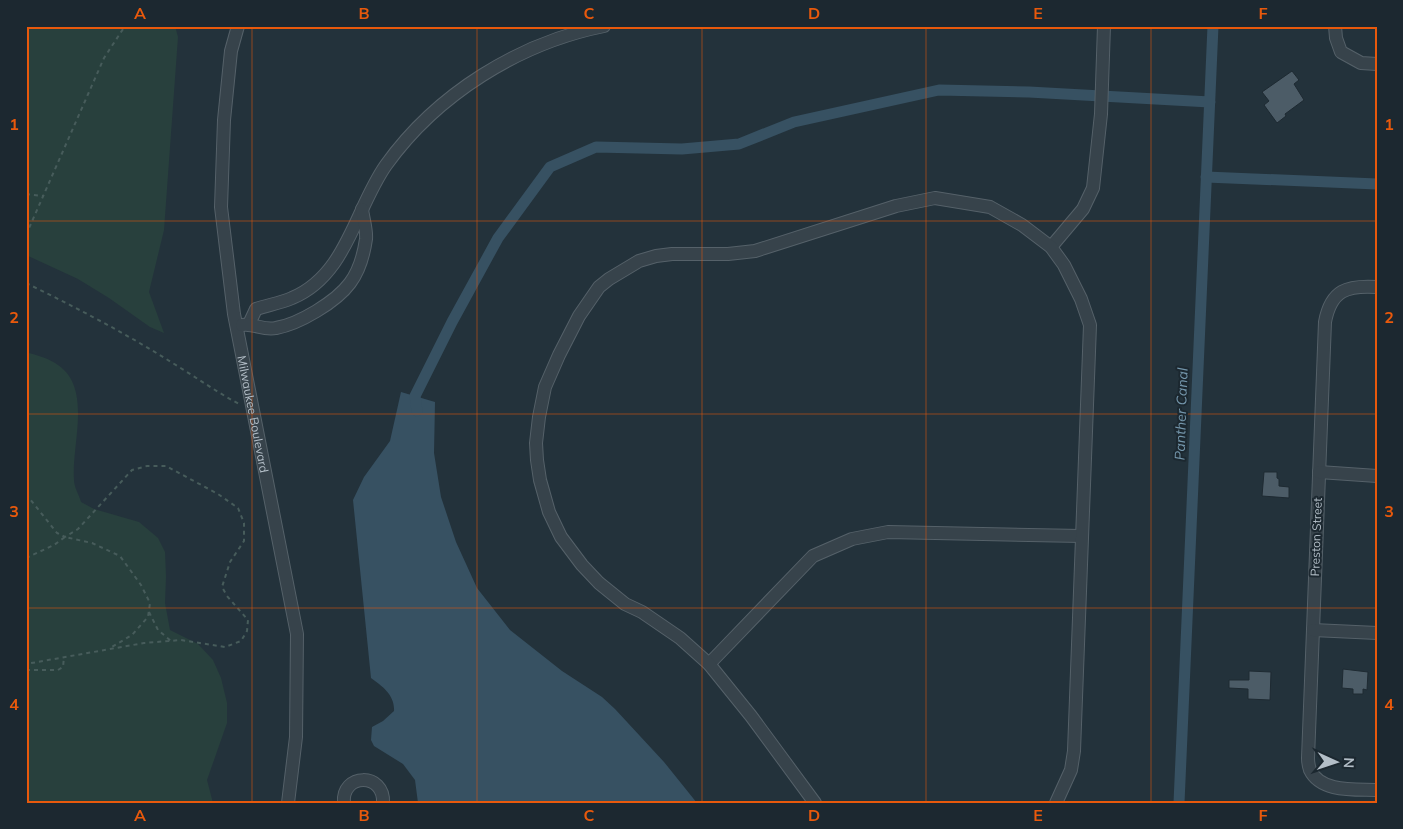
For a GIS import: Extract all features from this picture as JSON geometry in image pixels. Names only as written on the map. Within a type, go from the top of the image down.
[{"type":"street","name":"Milwaukee Boulevard","points":[[238,26],[231,51],[224,120],[221,207],[243,324],[253,410],[297,634],[296,737],[288,803]]},
{"type":"street","points":[[362,209],[366,237],[363,255],[350,282],[327,304],[299,320],[275,329],[243,324],[256,309],[293,298],[313,286],[336,262],[362,209],[385,167],[399,149],[448,100],[490,70],[523,52],[572,33],[604,26]]},
{"type":"street","points":[[1051,247],[1083,209],[1093,188],[1101,114],[1104,26]]},
{"type":"street","points":[[1335,26],[1336,38],[1341,52],[1361,63],[1377,64]]},
{"type":"street","points":[[815,803],[751,716],[708,664],[680,638],[642,612],[625,604],[599,583],[582,565],[561,537],[549,512],[540,480],[537,430],[542,402],[545,388],[559,356],[591,296],[599,287],[639,261],[656,256],[728,254],[755,251],[896,206],[935,198],[990,207],[1022,225],[1051,247],[1064,265],[1081,299],[1090,325],[1074,751],[1071,770],[1056,803]]},
{"type":"street","points":[[313,286],[327,304]]},
{"type":"street","name":"Preston Street","points":[[1377,286],[1353,287],[1339,294],[1328,308],[1325,322],[1308,758],[1310,770],[1319,781],[1334,787],[1377,790]]},
{"type":"street","points":[[1319,472],[1377,476]]},
{"type":"street","points":[[708,664],[813,556],[852,539],[888,532],[1082,536]]},
{"type":"street","points":[[1313,630],[1377,633]]},
{"type":"street","points":[[344,803],[345,792],[349,786],[361,780],[368,780],[379,788],[382,793],[383,803]]},
{"type":"path","points":[[26,235],[104,58],[125,26]]},
{"type":"path","points":[[26,194],[43,196]]},
{"type":"path","points":[[26,283],[69,304],[170,361],[214,391],[253,410]]},
{"type":"path","points":[[26,558],[54,545],[78,529],[132,470],[147,466],[166,466],[218,494],[238,508],[244,523],[244,541],[230,562],[222,587],[227,596],[248,620],[247,631],[241,642],[225,647],[181,640],[144,642],[26,664]]},
{"type":"path","points":[[26,494],[57,533],[65,537],[92,543],[120,556],[141,585],[150,602],[148,616],[132,635],[107,649]]},
{"type":"path","points":[[149,612],[158,630],[171,641]]},
{"type":"path","points":[[26,670],[58,670],[63,667],[64,657]]},
{"type":"green space","points":[[26,26],[175,26],[178,37],[164,230],[149,292],[164,333],[150,327],[78,279],[26,255]]},
{"type":"green space","points":[[26,352],[55,363],[67,373],[74,386],[78,417],[74,480],[81,502],[94,509],[139,522],[158,538],[165,552],[165,603],[170,630],[198,644],[213,660],[221,678],[227,703],[227,723],[207,780],[213,803],[26,803]]},
{"type":"water","points":[[401,392],[435,402],[434,453],[441,497],[456,542],[477,588],[510,630],[562,671],[602,697],[615,709],[664,762],[697,803],[418,803],[415,780],[403,764],[374,746],[371,740],[372,727],[383,721],[394,711],[394,705],[387,691],[371,678],[353,500],[364,477],[390,441]]},
{"type":"building","points":[[1292,71],[1299,80],[1294,84],[1304,100],[1285,114],[1286,116],[1277,123],[1264,105],[1269,101],[1262,92]]},
{"type":"building","points":[[1264,472],[1277,472],[1279,486],[1289,487],[1289,498],[1262,496]]},
{"type":"building","points":[[1343,669],[1368,672],[1367,690],[1363,689],[1363,694],[1353,694],[1353,689],[1342,688]]},
{"type":"building","points":[[1249,671],[1271,672],[1270,700],[1248,699],[1248,689],[1229,688],[1229,680],[1249,680]]},
{"type":"waterway","name":"Panther Canal","points":[[1179,803],[1213,26]]},
{"type":"waterway","points":[[417,411],[415,396],[452,322],[498,238],[550,167],[596,147],[682,149],[739,144],[794,122],[939,90],[1029,92],[1210,102]]},
{"type":"waterway","points":[[1206,177],[1377,184]]}]
